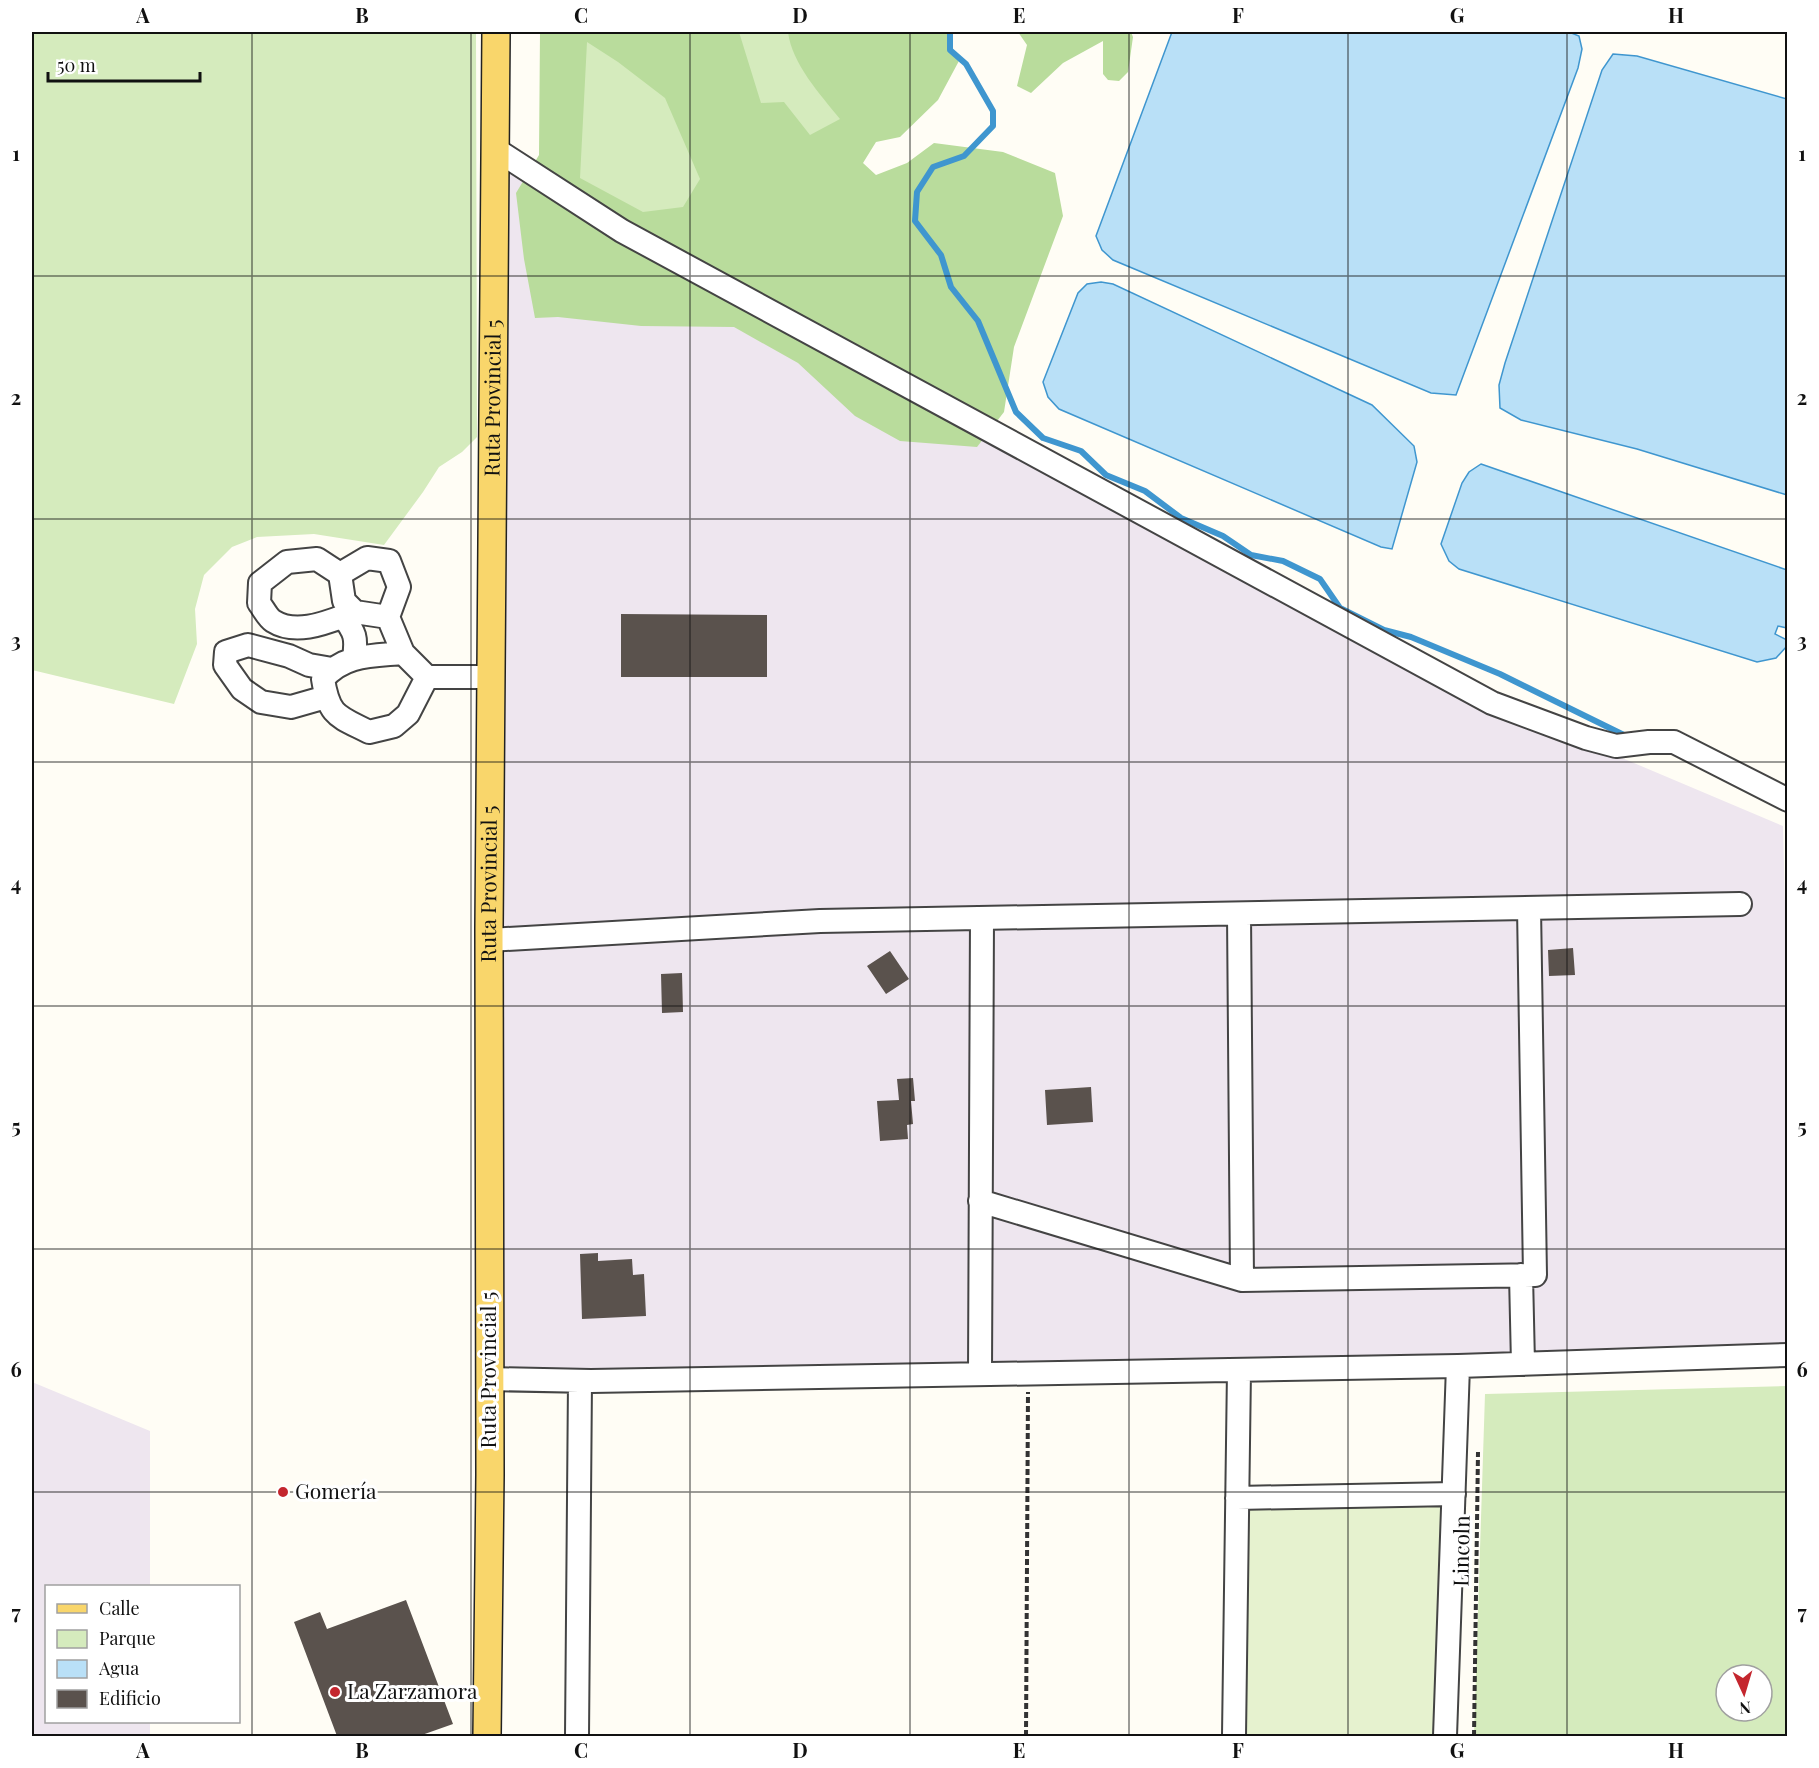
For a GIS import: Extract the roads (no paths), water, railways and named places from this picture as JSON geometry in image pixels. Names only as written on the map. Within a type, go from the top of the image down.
[{"type":"main road","name":"Ruta Provincial 5","points":[[487,1737],[490,1475],[489,934],[496,32]]},
{"type":"street","points":[[495,149],[622,231],[1492,703],[1586,738],[1616,746],[1674,742],[1788,800]]},
{"type":"street","points":[[340,574],[367,558],[389,561],[399,587],[388,617],[403,653],[427,677],[491,677]]},
{"type":"street","points":[[354,658],[357,643],[349,614],[344,601],[340,574],[317,559],[287,562],[260,583],[259,603],[272,621],[290,627],[316,626],[349,614],[388,617]]},
{"type":"street","points":[[266,650],[260,640],[262,629],[272,621]]},
{"type":"street","points":[[326,697],[291,707],[261,702],[242,689],[225,664],[226,652],[248,645],[289,656],[309,665],[332,669]]},
{"type":"street","points":[[403,653],[354,658],[332,669],[323,679],[326,697],[335,714],[369,732],[394,726],[408,714],[427,677]]},
{"type":"street","points":[[489,934],[655,930],[820,921],[1740,904]]},
{"type":"street","points":[[980,1201],[1242,1280],[1535,1275],[1529,908]]},
{"type":"street","points":[[1239,914],[1242,1280]]},
{"type":"street","points":[[980,1374],[982,918]]},
{"type":"street","points":[[1521,1275],[1522,1364]]},
{"type":"street","points":[[489,1379],[580,1381],[1458,1366],[1788,1355]]},
{"type":"street","points":[[1445,1737],[1458,1366]]},
{"type":"street","points":[[1233,1737],[1239,1370]]},
{"type":"street","points":[[577,1737],[580,1381]]},
{"type":"street","points":[[1237,1498],[1454,1494]]},
{"type":"water","points":[[1172,32],[1569,32],[1579,36],[1582,49],[1578,68],[1456,395],[1431,393],[1113,260],[1102,250],[1096,236]]},
{"type":"water","points":[[1613,54],[1637,56],[1787,99],[1787,495],[1637,449],[1521,420],[1500,408],[1499,385],[1505,363],[1602,70]]},
{"type":"water","points":[[1101,282],[1113,284],[1372,405],[1414,446],[1417,462],[1392,549],[1381,547],[1059,409],[1048,397],[1043,382],[1078,293],[1087,284]]},
{"type":"water","points":[[1481,464],[1787,570],[1787,628],[1778,626],[1775,634],[1787,640],[1787,646],[1776,658],[1757,662],[1459,569],[1449,561],[1441,544],[1462,483],[1469,472]]},
{"type":"waterway","points":[[950,32],[950,50],[966,64],[993,111],[993,126],[964,156],[933,167],[917,192],[915,221],[941,255],[951,287],[978,321],[1016,412],[1043,438],[1081,451],[1106,475],[1145,491],[1181,518],[1223,536],[1251,555],[1283,561],[1320,579],[1340,608],[1384,630],[1411,637],[1500,674],[1626,736]]},
{"type":"place","name":"Gomería","points":[[283,1492]]},
{"type":"place","name":"La Zarzamora","points":[[335,1692]]}]
